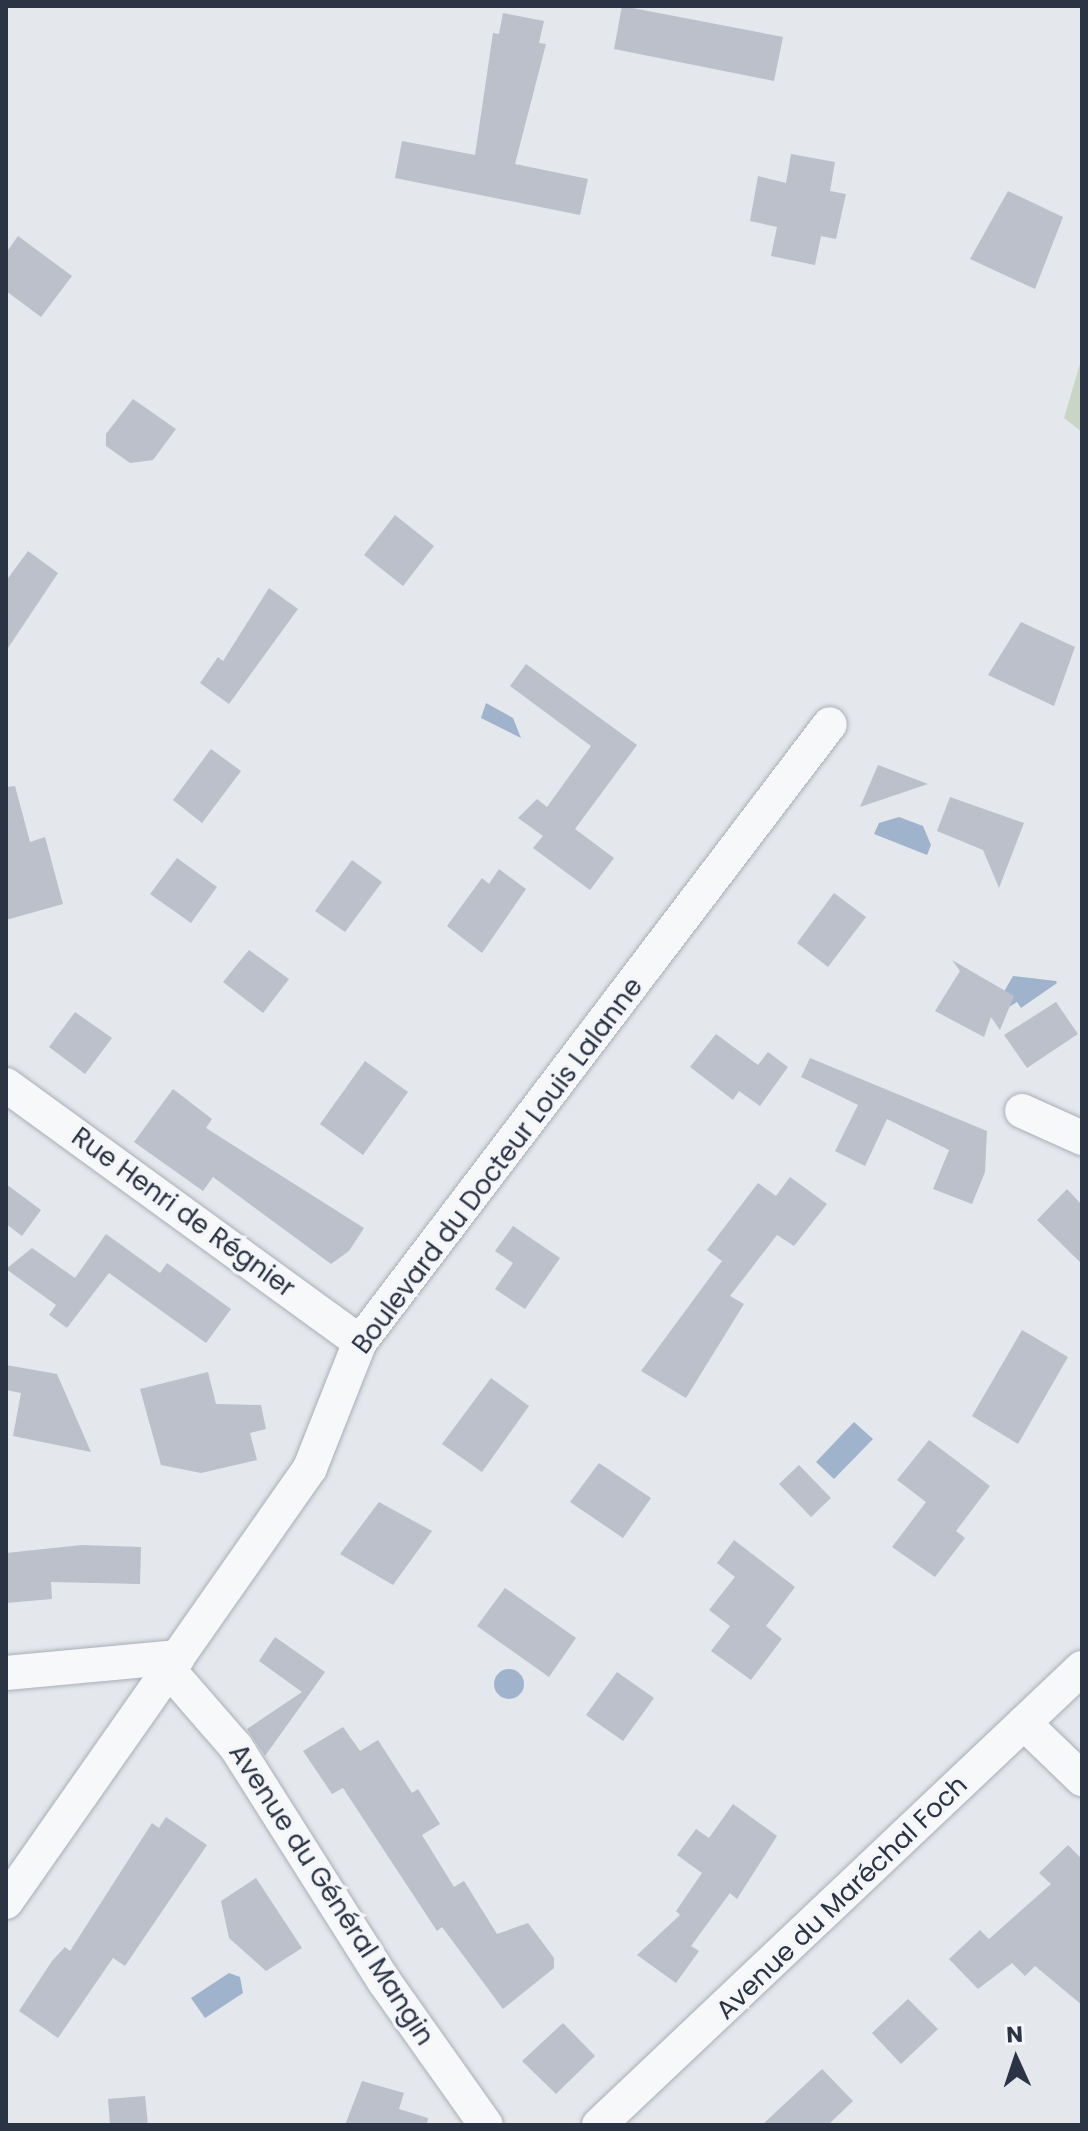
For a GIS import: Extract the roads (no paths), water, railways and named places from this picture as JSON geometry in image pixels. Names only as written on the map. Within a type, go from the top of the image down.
[{"type":"street","name":"Boulevard du Docteur Louis Lalanne","points":[[6,1902],[310,1468],[360,1342],[830,724]]},
{"type":"street","name":"Rue Henri de Régnier","points":[[6,1085],[360,1342]]},
{"type":"street","points":[[1022,1111],[1082,1138]]},
{"type":"street","points":[[6,1673],[174,1663]]},
{"type":"street","name":"Avenue du Général Mangin","points":[[174,1663],[236,1747],[384,1981],[486,2125]]},
{"type":"street","name":"Avenue du Maréchal Foch","points":[[599,2125],[1082,1668]]},
{"type":"street","points":[[1024,1723],[1082,1779]]},
{"type":"water","points":[[486,703],[513,718],[521,738],[481,718]]},
{"type":"water","points":[[899,817],[923,826],[931,845],[927,855],[874,834],[879,823]]},
{"type":"water","points":[[1013,976],[1057,983],[1021,1008],[1017,1002],[1009,1007],[1001,997]]},
{"type":"water","points":[[854,1422],[873,1439],[834,1479],[816,1462]]},
{"type":"water","points":[[509,1669],[515,1670],[523,1678],[523,1690],[515,1698],[509,1699],[503,1698],[495,1690],[494,1684],[495,1678],[503,1670]]},
{"type":"water","points":[[229,1973],[240,1977],[243,1993],[205,2018],[191,1998]]}]
